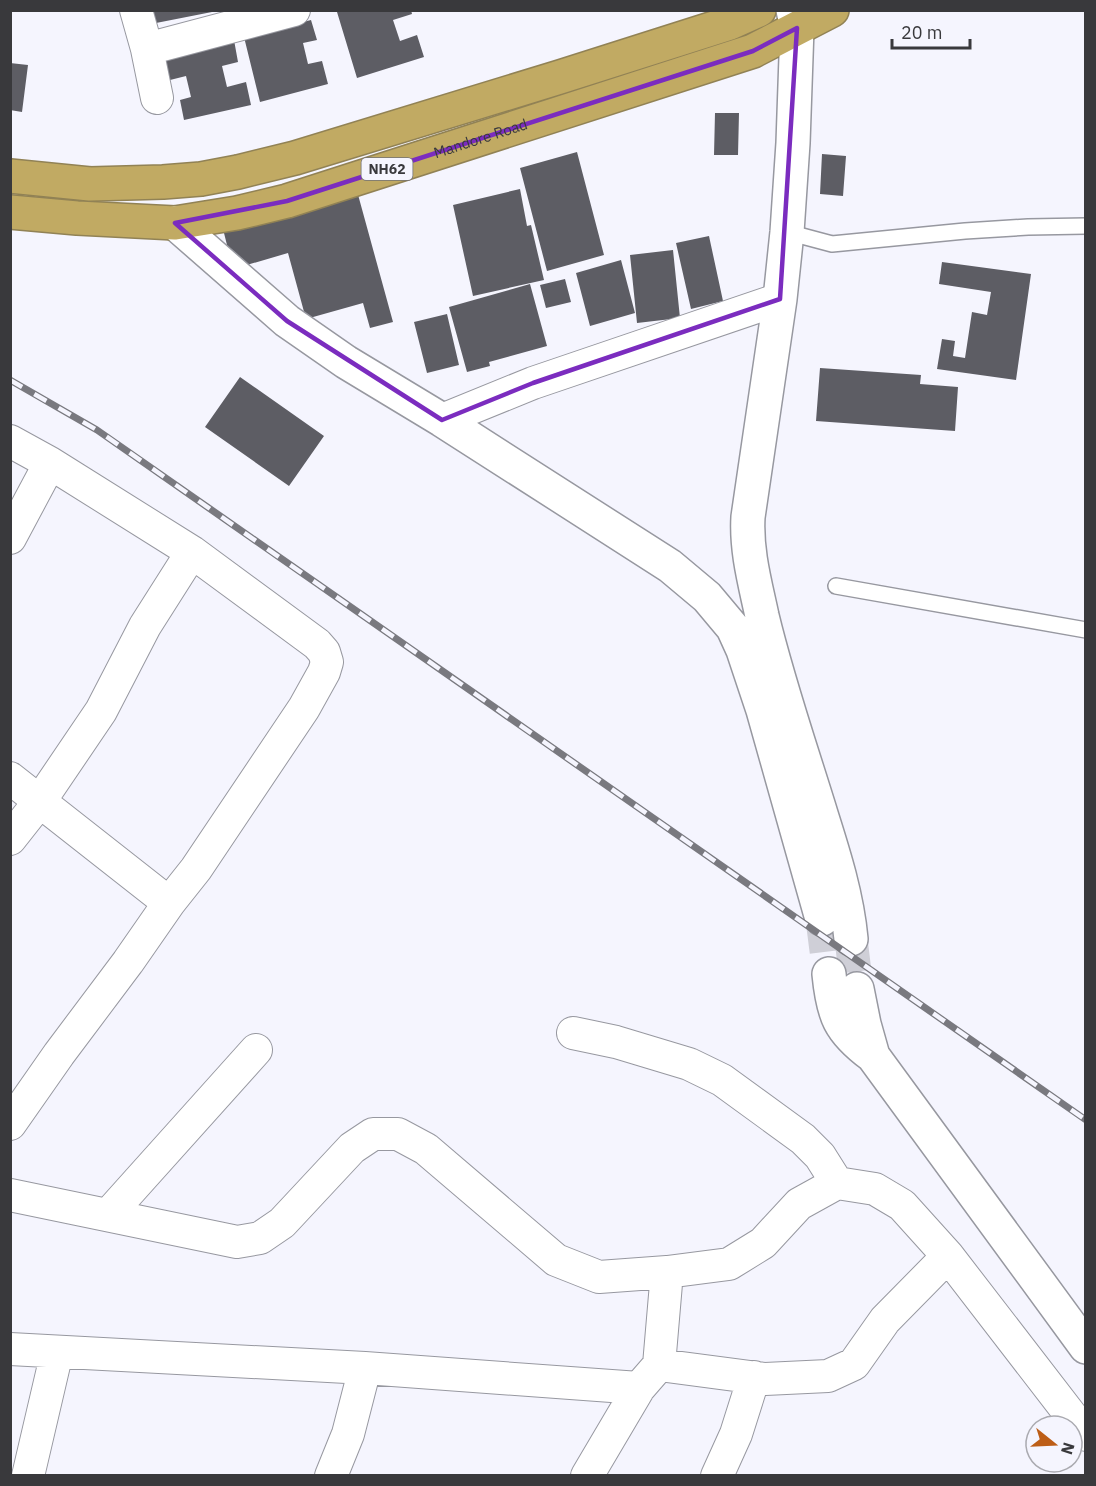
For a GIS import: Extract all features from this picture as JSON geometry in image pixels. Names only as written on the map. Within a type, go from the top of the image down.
[{"type":"highway","name":"Mandore Road","points":[[10,212],[175,223],[237,213],[287,201],[740,56],[753,51],[795,19],[832,10]]},
{"type":"highway","name":"NH62","points":[[10,176],[90,184],[163,182],[238,172],[295,158],[560,77],[747,13]]},
{"type":"main road","points":[[795,19],[793,143],[786,232],[780,299],[748,517],[748,551],[769,645],[837,865],[851,939]]},
{"type":"main road","points":[[175,223],[287,321],[346,362],[442,420],[670,566],[707,597],[732,628],[743,651],[763,710],[822,919]]},
{"type":"main road","points":[[829,974],[832,1002],[838,1020],[850,1037],[873,1056],[1086,1347]]},
{"type":"main road","points":[[857,989],[873,1056]]},
{"type":"street","points":[[136,10],[157,98]]},
{"type":"street","points":[[147,49],[294,10]]},
{"type":"street","points":[[740,56],[747,13]]},
{"type":"street","points":[[442,420],[533,383],[780,299]]},
{"type":"street","points":[[10,441],[50,463],[192,552],[317,644],[324,652],[327,662],[304,708],[196,869],[10,1124]]},
{"type":"street","points":[[10,538],[50,463]]},
{"type":"street","points":[[10,839],[40,801],[102,711],[145,626],[192,552]]},
{"type":"street","points":[[10,778],[169,903]]},
{"type":"street","points":[[573,1033],[616,1042],[688,1064],[722,1080],[803,1139],[820,1156],[837,1183]]},
{"type":"street","points":[[108,1215],[256,1050]]},
{"type":"street","points":[[10,1195],[237,1242],[260,1238],[282,1223],[352,1148],[373,1134],[398,1134],[426,1149],[556,1260],[599,1277],[729,1264],[763,1243],[799,1204],[837,1183],[875,1189],[902,1206],[948,1256],[1086,1435]]},
{"type":"street","points":[[659,1365],[765,1379],[828,1376],[854,1364],[885,1320],[948,1256]]},
{"type":"street","points":[[587,1476],[639,1388],[659,1365],[667,1272]]},
{"type":"street","points":[[10,1349],[365,1368],[639,1388]]},
{"type":"street","points":[[28,1476],[57,1352]]},
{"type":"street","points":[[331,1476],[348,1434],[365,1368]]},
{"type":"street","points":[[717,1476],[736,1434],[754,1377]]},
{"type":"lane","points":[[786,232],[832,244],[965,231],[1086,226]]},
{"type":"lane","points":[[836,586],[1086,630]]},
{"type":"highlighted area","points":[[797,28],[780,299],[533,383],[442,420],[287,321],[175,223],[287,201],[753,51]]},
{"type":"building","points":[[153,10],[212,10],[212,12],[156,23]]},
{"type":"building","points":[[343,10],[411,10],[412,14],[393,20],[400,41],[417,35],[424,57],[357,78],[337,12]]},
{"type":"building","points":[[311,20],[317,40],[303,43],[308,64],[322,61],[328,84],[260,102],[244,37]]},
{"type":"building","points":[[234,40],[238,62],[222,66],[227,87],[246,82],[251,105],[184,120],[180,100],[191,97],[186,76],[166,81],[161,57]]},
{"type":"building","points":[[10,63],[28,65],[22,112],[10,110]]},
{"type":"building","points":[[715,113],[739,113],[738,155],[714,155]]},
{"type":"building","points":[[577,152],[604,255],[547,271],[520,168]]},
{"type":"building","points":[[822,154],[846,156],[843,196],[820,194]]},
{"type":"building","points":[[520,189],[527,226],[531,225],[544,280],[473,296],[453,205]]},
{"type":"building","points":[[357,191],[393,322],[370,328],[363,303],[306,319],[288,253],[233,269],[223,229]]},
{"type":"building","points":[[709,236],[723,301],[691,309],[676,243]]},
{"type":"building","points":[[673,250],[680,318],[637,323],[630,255]]},
{"type":"building","points":[[621,260],[635,313],[590,326],[576,273]]},
{"type":"building","points":[[942,262],[1031,274],[1016,380],[937,369],[942,339],[955,341],[953,356],[965,358],[972,312],[987,315],[991,292],[939,284]]},
{"type":"building","points":[[565,279],[571,302],[546,308],[540,285]]},
{"type":"building","points":[[530,284],[547,346],[489,362],[490,366],[467,372],[449,307]]},
{"type":"building","points":[[447,314],[459,365],[427,373],[414,322]]},
{"type":"building","points":[[820,368],[921,375],[920,384],[958,387],[955,431],[816,421]]},
{"type":"building","points":[[240,377],[324,436],[289,486],[205,427]]},
{"type":"tunnel","points":[[822,919],[829,974]]},
{"type":"tunnel","points":[[851,939],[857,989]]},
{"type":"railway","points":[[10,380],[97,430],[1086,1120]]}]
